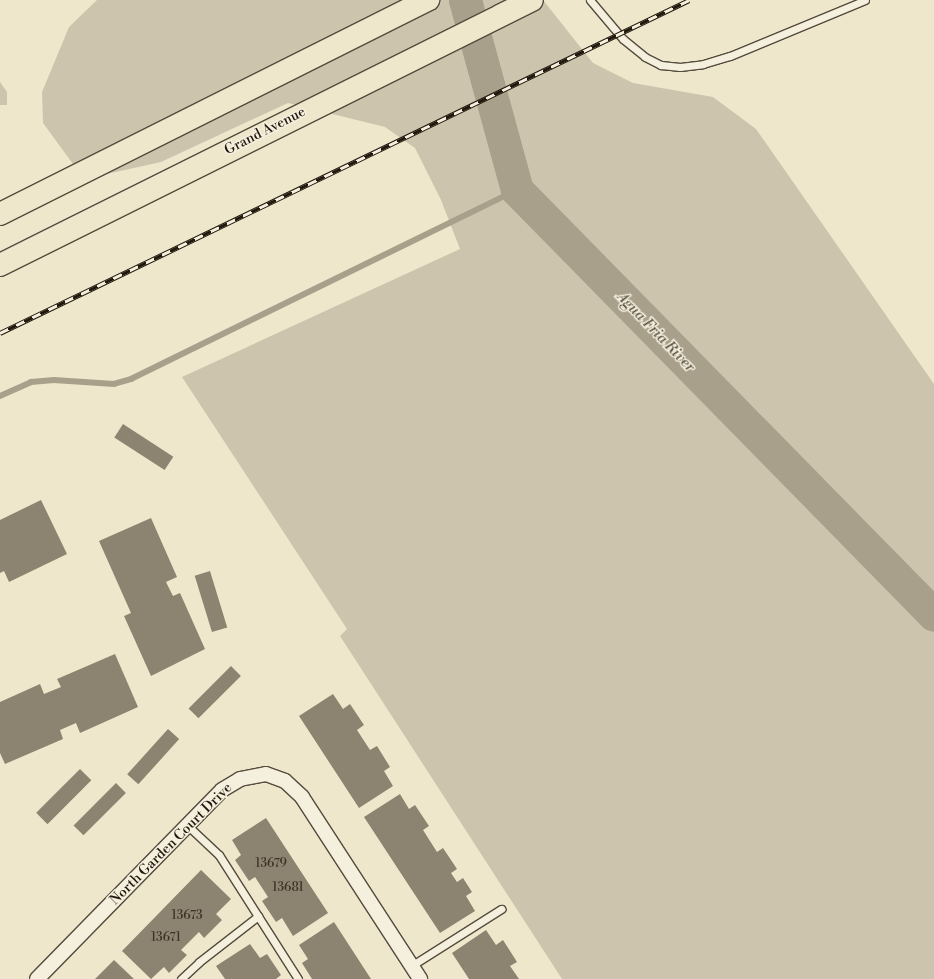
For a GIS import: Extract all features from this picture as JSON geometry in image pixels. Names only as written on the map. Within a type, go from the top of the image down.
[{"type":"highway","points":[[0,214],[291,66],[428,0]]},
{"type":"highway","name":"Grand Avenue","points":[[0,265],[314,106],[532,0]]},
{"type":"street","name":"North Garden Court Drive","points":[[37,979],[187,825],[232,782],[252,775],[266,774],[285,781],[302,798],[420,979]]},
{"type":"lane","points":[[590,0],[623,40],[645,57],[661,65],[680,67],[703,64],[730,56],[865,0]]},
{"type":"lane","points":[[187,825],[219,855],[298,979]]},
{"type":"lane","points":[[411,966],[501,909]]},
{"type":"lane","points":[[181,979],[199,962],[258,916]]},
{"type":"shaded area","points":[[97,0],[543,0],[593,63],[633,83],[713,97],[756,129],[934,384],[934,979],[562,979],[340,636],[347,629],[182,377],[460,249],[441,200],[415,148],[385,127],[288,103],[161,162],[84,179],[43,123],[42,92],[69,27]]},
{"type":"shaded area","points":[[0,82],[7,92],[7,105],[0,105]]},
{"type":"building","points":[[123,424],[173,457],[165,470],[114,437]]},
{"type":"building","points":[[41,500],[67,554],[9,582],[4,571],[0,573],[0,520]]},
{"type":"building","points":[[151,518],[177,577],[166,582],[173,596],[180,593],[205,649],[151,676],[124,616],[131,613],[99,541]]},
{"type":"building","points":[[210,571],[227,627],[212,632],[195,576]]},
{"type":"building","points":[[115,654],[138,707],[80,733],[76,723],[60,730],[63,739],[5,764],[0,753],[0,702],[40,684],[44,694],[61,687],[57,679]]},
{"type":"building","points":[[231,666],[241,676],[198,718],[189,708]]},
{"type":"building","points":[[333,694],[343,709],[350,704],[364,725],[357,730],[370,750],[377,746],[390,767],[384,771],[393,786],[359,808],[299,716]]},
{"type":"building","points":[[168,729],[179,739],[138,784],[127,774]]},
{"type":"building","points":[[80,769],[91,780],[47,824],[36,813]]},
{"type":"building","points":[[116,783],[126,793],[83,835],[74,825]]},
{"type":"building","points":[[400,794],[409,809],[415,805],[429,826],[423,830],[437,852],[443,848],[457,869],[451,873],[457,882],[463,878],[472,892],[466,896],[475,911],[440,933],[364,817]]},
{"type":"building","points":[[266,818],[328,913],[293,936],[282,918],[276,922],[262,901],[268,897],[255,877],[249,881],[235,860],[241,855],[232,840]]},
{"type":"building","points":[[201,870],[231,899],[216,914],[222,920],[204,938],[199,932],[181,950],[187,955],[169,973],[164,967],[151,979],[122,951]]},
{"type":"building","points":[[334,922],[371,979],[312,979],[302,963],[308,959],[299,945]]},
{"type":"building","points":[[486,930],[496,945],[503,940],[517,962],[510,966],[519,979],[469,979],[452,953]]},
{"type":"building","points":[[250,944],[260,958],[267,954],[281,975],[276,979],[225,979],[216,966]]},
{"type":"building","points":[[114,960],[134,979],[95,979]]},
{"type":"waterway","name":"Agua Fria River","points":[[465,0],[517,190],[934,615]]},
{"type":"waterway","points":[[0,396],[31,382],[54,380],[114,384],[131,379],[517,190]]},
{"type":"railway","points":[[0,333],[689,0]]}]
